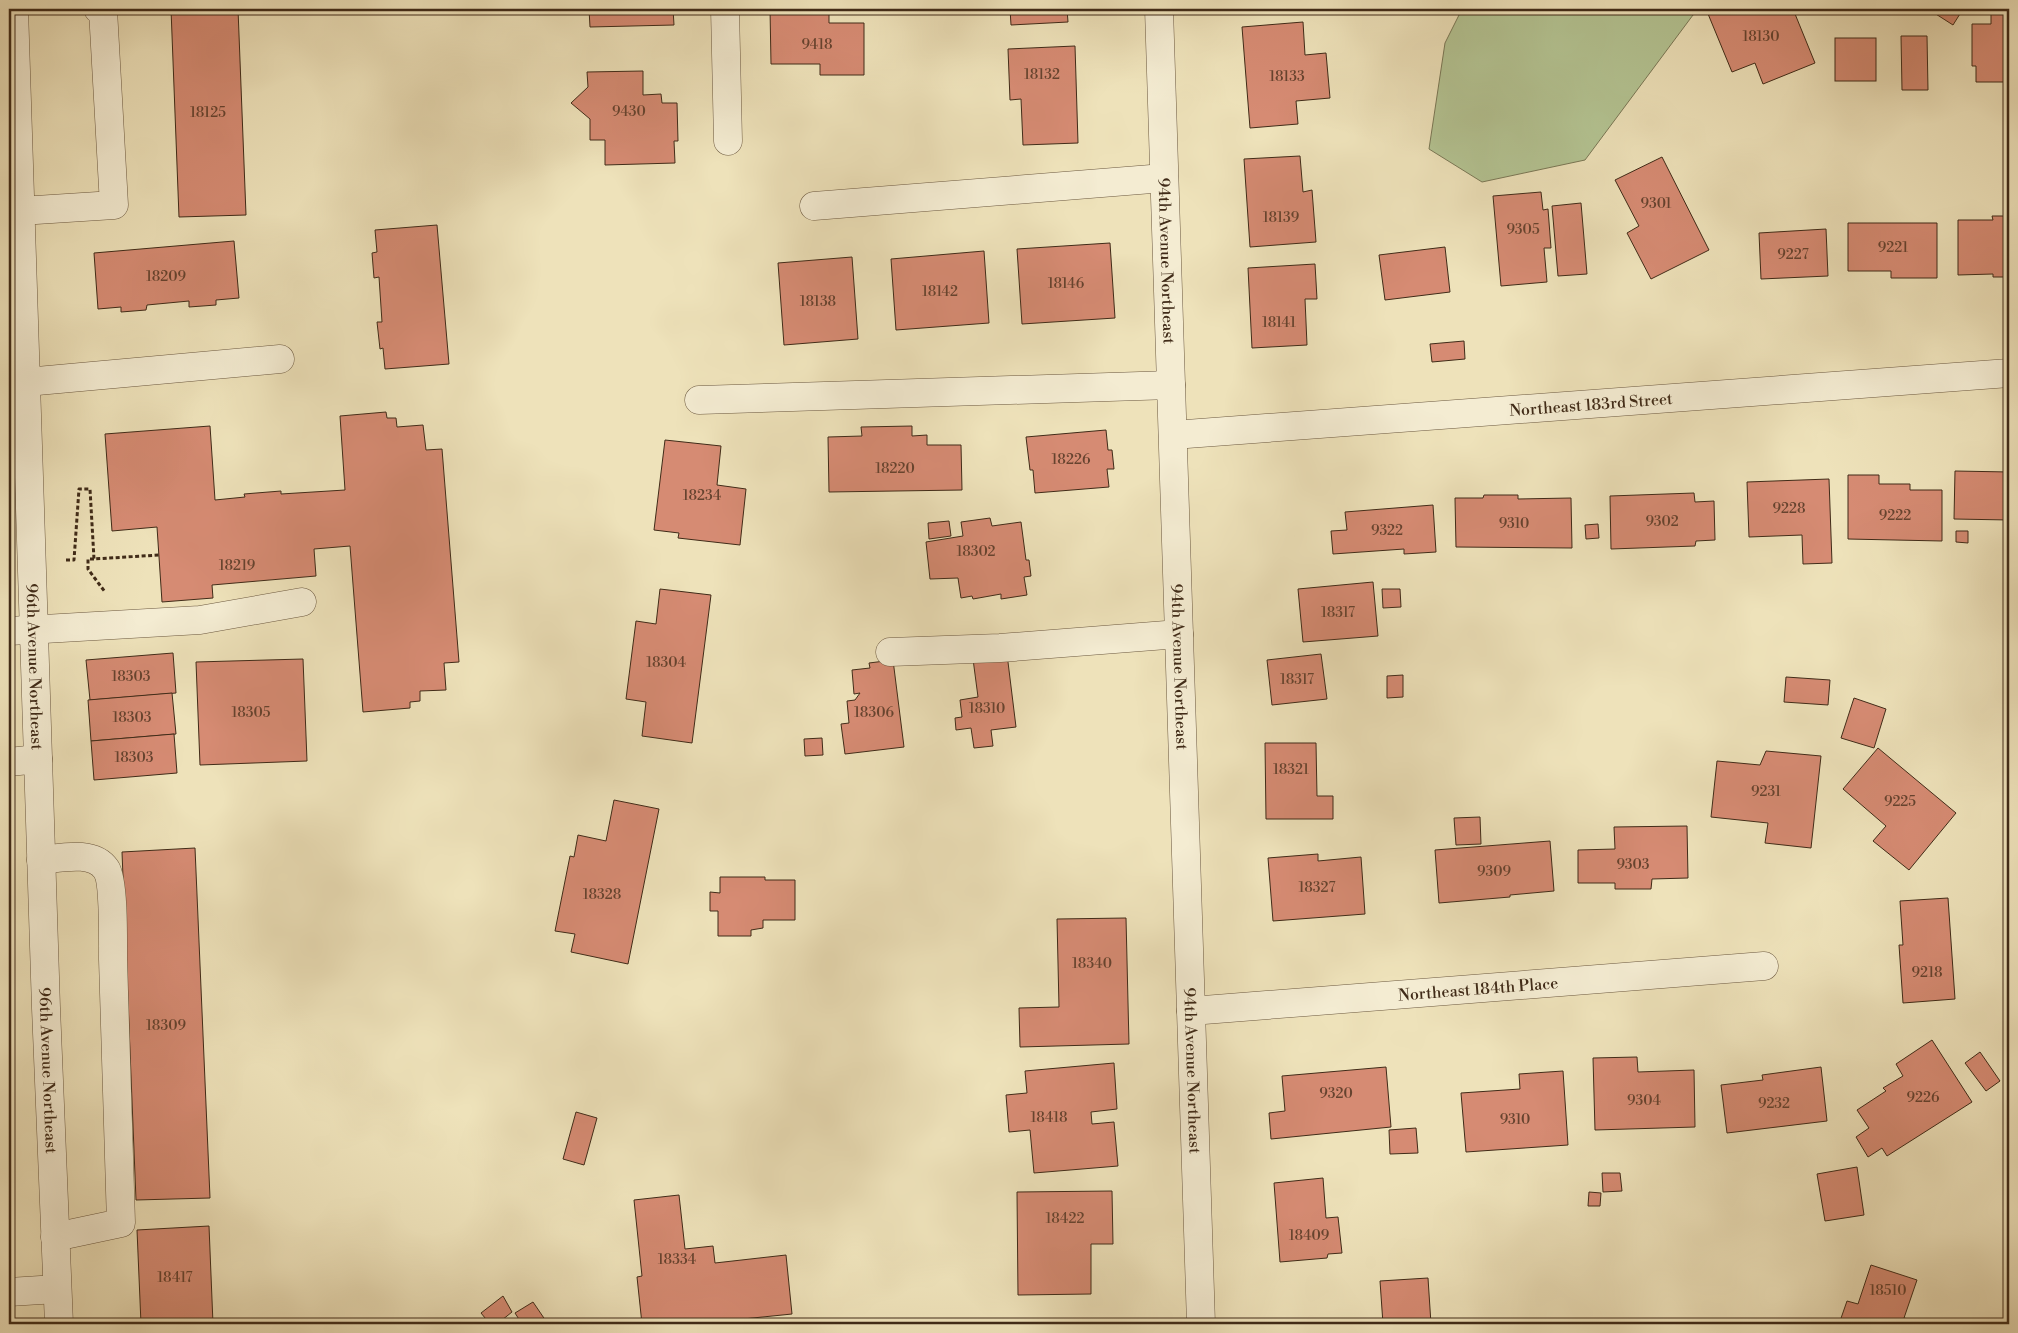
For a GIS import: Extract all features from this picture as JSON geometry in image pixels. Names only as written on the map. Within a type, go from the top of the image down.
[{"type":"street","name":"96th Avenue Northeast","points":[[14,9],[13,113],[20,211],[15,258],[26,382],[19,493],[22,630],[38,759],[59,1324]]},
{"type":"street","points":[[20,211],[114,205],[102,10],[98,9]]},
{"type":"street","points":[[725,9],[728,141]]},
{"type":"street","name":"94th Avenue Northeast","points":[[1159,9],[1201,1324]]},
{"type":"street","points":[[814,206],[1164,178]]},
{"type":"street","points":[[26,382],[280,359]]},
{"type":"street","name":"Northeast 183rd Street","points":[[1173,435],[2009,373]]},
{"type":"street","points":[[699,400],[1171,385]]},
{"type":"street","points":[[22,630],[200,620],[302,602]]},
{"type":"street","points":[[890,652],[1000,648],[1179,634]]},
{"type":"street","points":[[9,762],[38,759]]},
{"type":"street","points":[[42,860],[68,857],[88,858],[99,861],[108,870],[112,922],[121,1223],[55,1237]]},
{"type":"street","name":"Northeast 184th Place","points":[[1192,1011],[1764,966]]},
{"type":"street","points":[[9,1292],[57,1289]]},
{"type":"path","points":[[66,560],[74,560],[79,489],[90,488],[94,559]]},
{"type":"path","points":[[107,597],[88,569],[88,559],[159,555]]},
{"type":"green space","points":[[1462,9],[1700,9],[1693,15],[1585,160],[1482,182],[1429,149],[1445,43]]},
{"type":"building","points":[[171,9],[238,9],[246,215],[179,217]]},
{"type":"building","points":[[589,9],[673,9],[674,25],[590,27]]},
{"type":"building","points":[[770,9],[829,9],[829,23],[864,23],[864,75],[820,75],[820,64],[771,64]]},
{"type":"building","points":[[1010,9],[1067,9],[1068,22],[1011,25]]},
{"type":"building","points":[[1706,9],[1793,9],[1815,63],[1763,84],[1755,63],[1732,72]]},
{"type":"building","points":[[1928,9],[1963,9],[1953,25]]},
{"type":"building","points":[[1991,9],[2009,9],[2009,82],[1976,82],[1976,66],[1972,66],[1972,24],[1991,24]]},
{"type":"building","points":[[1303,22],[1305,55],[1326,53],[1330,98],[1296,101],[1298,124],[1250,128],[1242,27]]},
{"type":"building","points":[[1901,36],[1927,36],[1928,90],[1902,90]]},
{"type":"building","points":[[1835,38],[1876,38],[1876,81],[1835,81]]},
{"type":"building","points":[[1075,46],[1078,143],[1023,145],[1021,99],[1010,100],[1008,49]]},
{"type":"building","points":[[643,71],[643,95],[661,94],[662,103],[677,103],[678,141],[674,141],[675,163],[605,165],[605,140],[590,140],[590,119],[571,103],[588,87],[587,72]]},
{"type":"building","points":[[1300,156],[1303,192],[1312,190],[1316,242],[1250,247],[1244,159]]},
{"type":"building","points":[[1662,157],[1709,250],[1651,279],[1627,233],[1639,226],[1615,180]]},
{"type":"building","points":[[1541,192],[1543,210],[1548,209],[1551,248],[1544,248],[1547,282],[1501,286],[1493,196]]},
{"type":"building","points":[[1581,203],[1587,274],[1558,276],[1552,206]]},
{"type":"building","points":[[1992,216],[2009,216],[2009,277],[1993,277],[1993,274],[1958,275],[1958,220],[1993,220]]},
{"type":"building","points":[[1848,223],[1937,223],[1937,278],[1891,278],[1891,271],[1848,271]]},
{"type":"building","points":[[437,225],[449,364],[385,369],[383,348],[380,349],[377,322],[382,322],[379,277],[374,278],[372,253],[377,252],[375,230]]},
{"type":"building","points":[[1826,229],[1828,276],[1761,279],[1759,233]]},
{"type":"building","points":[[234,241],[239,298],[216,300],[216,305],[189,307],[189,301],[147,305],[146,310],[121,312],[121,307],[98,309],[94,253]]},
{"type":"building","points":[[1110,243],[1115,318],[1022,324],[1017,249]]},
{"type":"building","points":[[1445,247],[1450,292],[1385,300],[1379,255]]},
{"type":"building","points":[[984,251],[989,323],[896,330],[891,259]]},
{"type":"building","points":[[852,257],[858,339],[784,345],[778,263]]},
{"type":"building","points":[[1315,264],[1317,299],[1305,299],[1307,345],[1252,348],[1248,268]]},
{"type":"building","points":[[1464,341],[1465,359],[1432,362],[1430,344]]},
{"type":"building","points":[[386,412],[387,418],[396,418],[397,427],[423,425],[426,450],[442,449],[459,662],[444,663],[446,690],[420,691],[420,701],[410,702],[410,708],[363,712],[350,546],[314,549],[316,576],[212,585],[213,598],[162,602],[157,527],[112,531],[105,434],[210,426],[215,500],[245,497],[244,494],[281,491],[281,494],[345,490],[340,416]]},
{"type":"building","points":[[912,426],[912,436],[927,435],[927,445],[961,445],[962,490],[829,492],[828,437],[862,436],[861,427]]},
{"type":"building","points":[[1106,430],[1108,450],[1112,450],[1114,469],[1107,469],[1109,487],[1035,493],[1033,470],[1030,470],[1026,437]]},
{"type":"building","points":[[665,440],[721,446],[717,485],[746,489],[740,545],[678,538],[679,533],[654,530]]},
{"type":"building","points":[[1955,471],[2009,472],[2009,520],[1954,519]]},
{"type":"building","points":[[1848,475],[1879,475],[1879,484],[1910,484],[1910,490],[1942,490],[1942,541],[1848,539]]},
{"type":"building","points":[[1829,479],[1832,563],[1803,564],[1802,535],[1749,537],[1747,482]]},
{"type":"building","points":[[1694,493],[1695,502],[1714,501],[1715,540],[1696,541],[1695,546],[1611,549],[1610,496]]},
{"type":"building","points":[[1484,495],[1518,495],[1518,499],[1571,498],[1572,548],[1456,547],[1455,498],[1483,498]]},
{"type":"building","points":[[1433,505],[1436,552],[1404,554],[1404,549],[1333,554],[1331,531],[1347,530],[1345,512]]},
{"type":"building","points":[[990,518],[992,526],[1021,522],[1026,560],[1029,560],[1031,576],[1024,577],[1027,595],[1001,599],[1001,594],[973,599],[972,596],[961,598],[958,578],[930,579],[926,542],[963,536],[961,522]]},
{"type":"building","points":[[949,521],[951,536],[929,539],[928,523]]},
{"type":"building","points":[[1598,524],[1599,538],[1586,539],[1585,525]]},
{"type":"building","points":[[1956,531],[1968,531],[1968,543],[1956,542]]},
{"type":"building","points":[[1373,582],[1378,636],[1303,642],[1298,589]]},
{"type":"building","points":[[660,589],[711,595],[692,743],[642,736],[646,702],[626,699],[636,621],[656,624]]},
{"type":"building","points":[[1382,589],[1400,589],[1401,607],[1383,608]]},
{"type":"building","points":[[173,653],[176,693],[90,700],[86,660]]},
{"type":"building","points":[[1007,654],[1016,727],[991,730],[993,746],[974,748],[971,728],[956,730],[955,718],[962,717],[960,700],[978,697],[973,659]]},
{"type":"building","points":[[1321,654],[1327,699],[1272,705],[1267,660]]},
{"type":"building","points":[[303,659],[307,761],[200,765],[196,662]]},
{"type":"building","points":[[893,660],[904,747],[845,754],[841,724],[849,723],[847,701],[855,700],[860,693],[854,694],[852,670],[870,668],[869,663]]},
{"type":"building","points":[[1403,675],[1403,697],[1387,698],[1387,676]]},
{"type":"building","points":[[1786,677],[1830,680],[1828,705],[1784,702]]},
{"type":"building","points":[[172,693],[176,734],[91,741],[88,700]]},
{"type":"building","points":[[1854,698],[1886,709],[1874,748],[1841,738]]},
{"type":"building","points":[[174,734],[177,773],[94,780],[91,741]]},
{"type":"building","points":[[822,738],[823,755],[805,756],[804,739]]},
{"type":"building","points":[[1265,743],[1316,743],[1317,796],[1333,796],[1333,819],[1266,819]]},
{"type":"building","points":[[1878,748],[1956,813],[1909,870],[1873,841],[1886,826],[1843,789]]},
{"type":"building","points":[[1766,751],[1821,756],[1811,848],[1765,843],[1768,823],[1711,817],[1717,761],[1760,765]]},
{"type":"building","points":[[614,800],[659,809],[628,964],[571,952],[575,934],[555,931],[570,856],[574,857],[578,835],[606,841]]},
{"type":"building","points":[[1480,817],[1481,844],[1456,845],[1454,818]]},
{"type":"building","points":[[1687,826],[1688,878],[1652,879],[1651,889],[1615,889],[1615,883],[1578,883],[1578,850],[1615,849],[1614,827]]},
{"type":"building","points":[[1550,841],[1554,891],[1439,903],[1435,850]]},
{"type":"building","points":[[195,848],[210,1198],[136,1200],[122,852]]},
{"type":"building","points":[[1318,854],[1318,861],[1361,857],[1365,914],[1273,921],[1268,858]]},
{"type":"building","points":[[720,877],[765,877],[765,880],[795,880],[795,920],[763,920],[763,928],[751,930],[751,936],[718,936],[718,911],[710,911],[710,892],[720,893]]},
{"type":"building","points":[[1948,898],[1955,999],[1903,1003],[1899,945],[1903,945],[1900,901]]},
{"type":"building","points":[[1126,918],[1129,1044],[1020,1047],[1019,1008],[1059,1007],[1057,919]]},
{"type":"building","points":[[1932,1040],[1972,1102],[1887,1156],[1882,1148],[1868,1157],[1856,1137],[1869,1128],[1857,1110],[1886,1091],[1883,1088],[1903,1076],[1896,1064]]},
{"type":"building","points":[[1980,1052],[2000,1081],[1986,1091],[1965,1063]]},
{"type":"building","points":[[1637,1057],[1638,1072],[1694,1070],[1695,1127],[1595,1130],[1593,1058]]},
{"type":"building","points":[[1114,1063],[1117,1109],[1091,1112],[1092,1124],[1114,1122],[1118,1166],[1034,1173],[1030,1130],[1009,1132],[1006,1095],[1027,1093],[1025,1071]]},
{"type":"building","points":[[1386,1067],[1391,1127],[1271,1139],[1269,1113],[1285,1111],[1282,1076]]},
{"type":"building","points":[[1821,1067],[1827,1121],[1727,1133],[1721,1085],[1763,1080],[1762,1075]]},
{"type":"building","points":[[1563,1071],[1568,1145],[1466,1152],[1461,1093],[1520,1089],[1519,1074]]},
{"type":"building","points":[[576,1112],[597,1118],[584,1165],[563,1159]]},
{"type":"building","points":[[1416,1128],[1418,1153],[1390,1154],[1389,1130]]},
{"type":"building","points":[[1857,1167],[1864,1215],[1825,1221],[1817,1174]]},
{"type":"building","points":[[1602,1173],[1620,1173],[1622,1191],[1603,1192]]},
{"type":"building","points":[[1323,1178],[1326,1218],[1338,1217],[1342,1253],[1328,1254],[1327,1258],[1280,1262],[1274,1183]]},
{"type":"building","points":[[1112,1191],[1113,1244],[1091,1244],[1091,1294],[1018,1295],[1017,1192]]},
{"type":"building","points":[[1589,1192],[1601,1193],[1600,1206],[1588,1206]]},
{"type":"building","points":[[679,1195],[685,1249],[713,1246],[715,1263],[786,1255],[792,1314],[694,1324],[642,1324],[637,1277],[642,1276],[634,1200]]},
{"type":"building","points":[[209,1226],[213,1324],[141,1324],[137,1230]]},
{"type":"building","points":[[1871,1265],[1917,1280],[1904,1318],[1916,1321],[1917,1324],[1839,1324],[1847,1301],[1858,1304]]},
{"type":"building","points":[[1428,1278],[1431,1324],[1383,1324],[1380,1281]]},
{"type":"building","points":[[503,1296],[512,1312],[497,1324],[490,1324],[481,1313]]},
{"type":"building","points":[[533,1302],[548,1324],[522,1324],[515,1313]]}]
